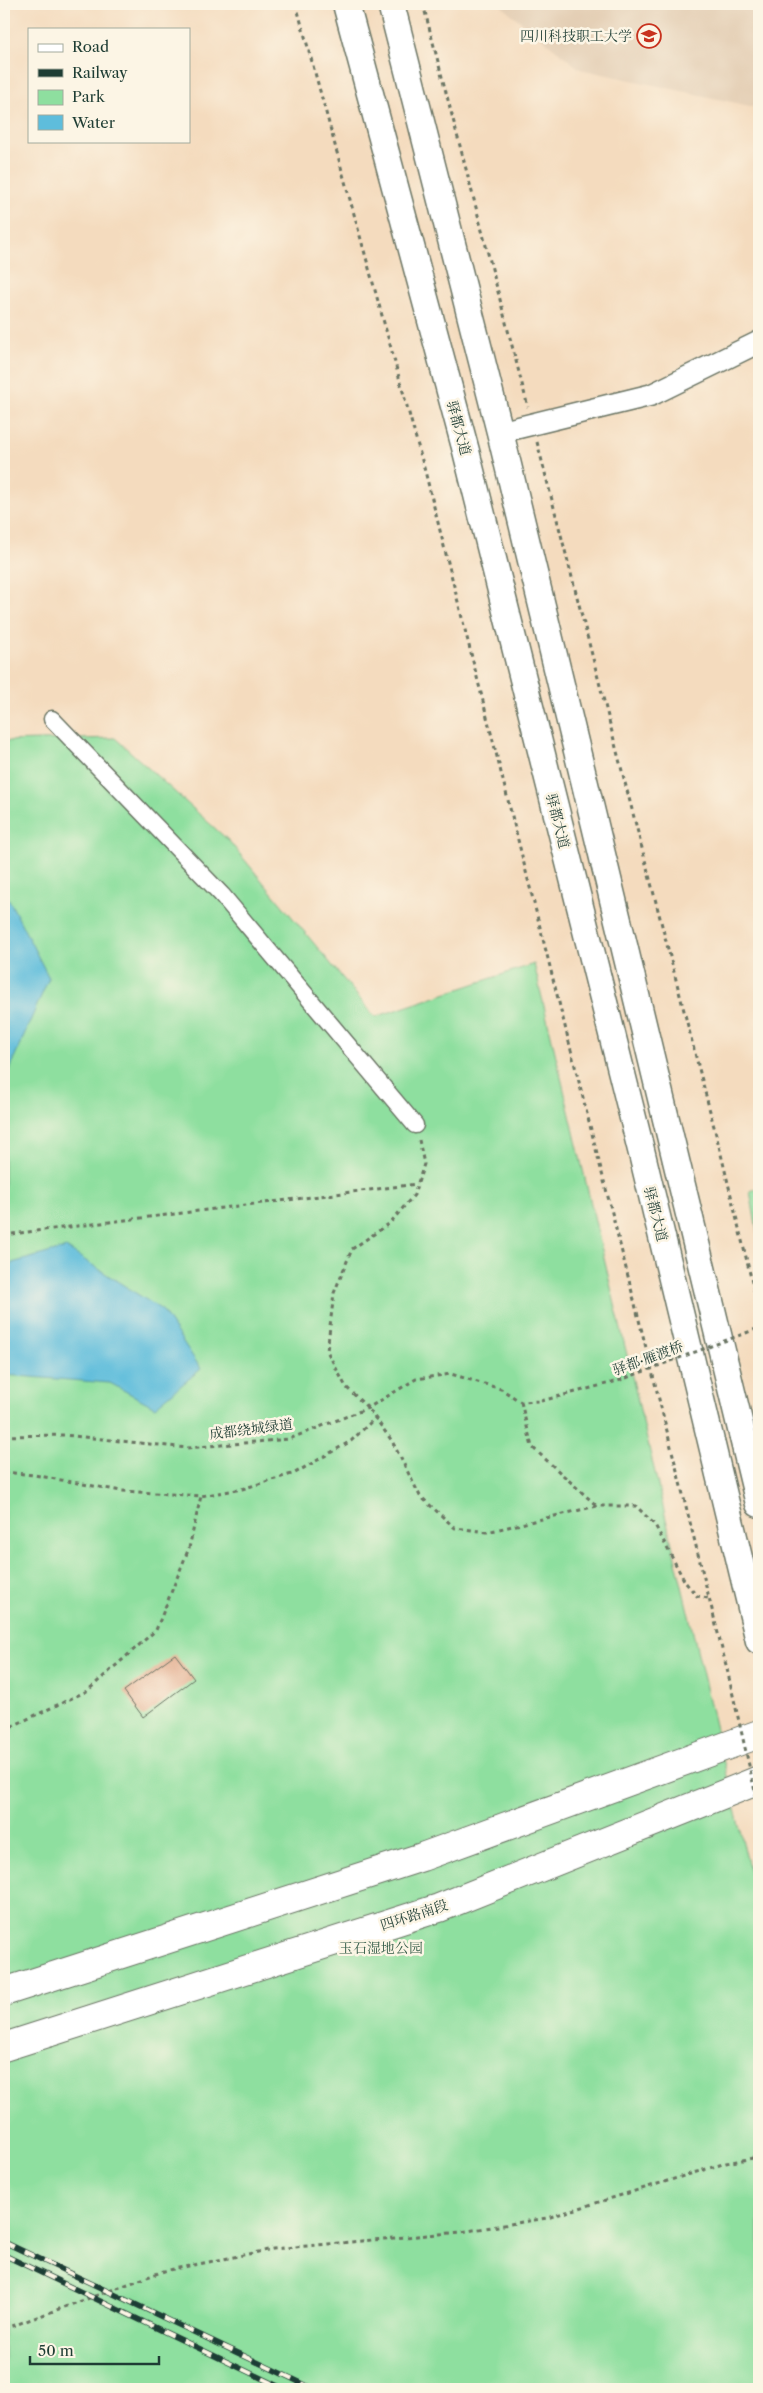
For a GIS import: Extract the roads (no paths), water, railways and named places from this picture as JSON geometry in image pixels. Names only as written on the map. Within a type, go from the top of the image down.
[{"type":"highway","points":[[4,1992],[422,1858],[759,1734]]},
{"type":"highway","name":"四环路南段","points":[[4,2047],[439,1908],[759,1780]]},
{"type":"main road","name":"驿都大道","points":[[346,4],[471,470],[642,1154],[759,1641]]},
{"type":"main road","points":[[391,4],[500,432],[759,1504]]},
{"type":"street","points":[[500,432],[651,395],[759,342]]},
{"type":"street","points":[[52,719],[222,895],[415,1125]]},
{"type":"water","points":[[4,890],[49,978],[4,1081]]},
{"type":"water","points":[[66,1248],[162,1310],[201,1369],[155,1407],[110,1383],[4,1375],[4,1274],[12,1263]]},
{"type":"railway","points":[[4,2242],[314,2389]]},
{"type":"railway","points":[[4,2255],[284,2389]]},
{"type":"place","name":"四川科技职工大学","points":[[649,36]]},
{"type":"park label","name":"玉石湿地公园","points":[[381,1948]]}]
